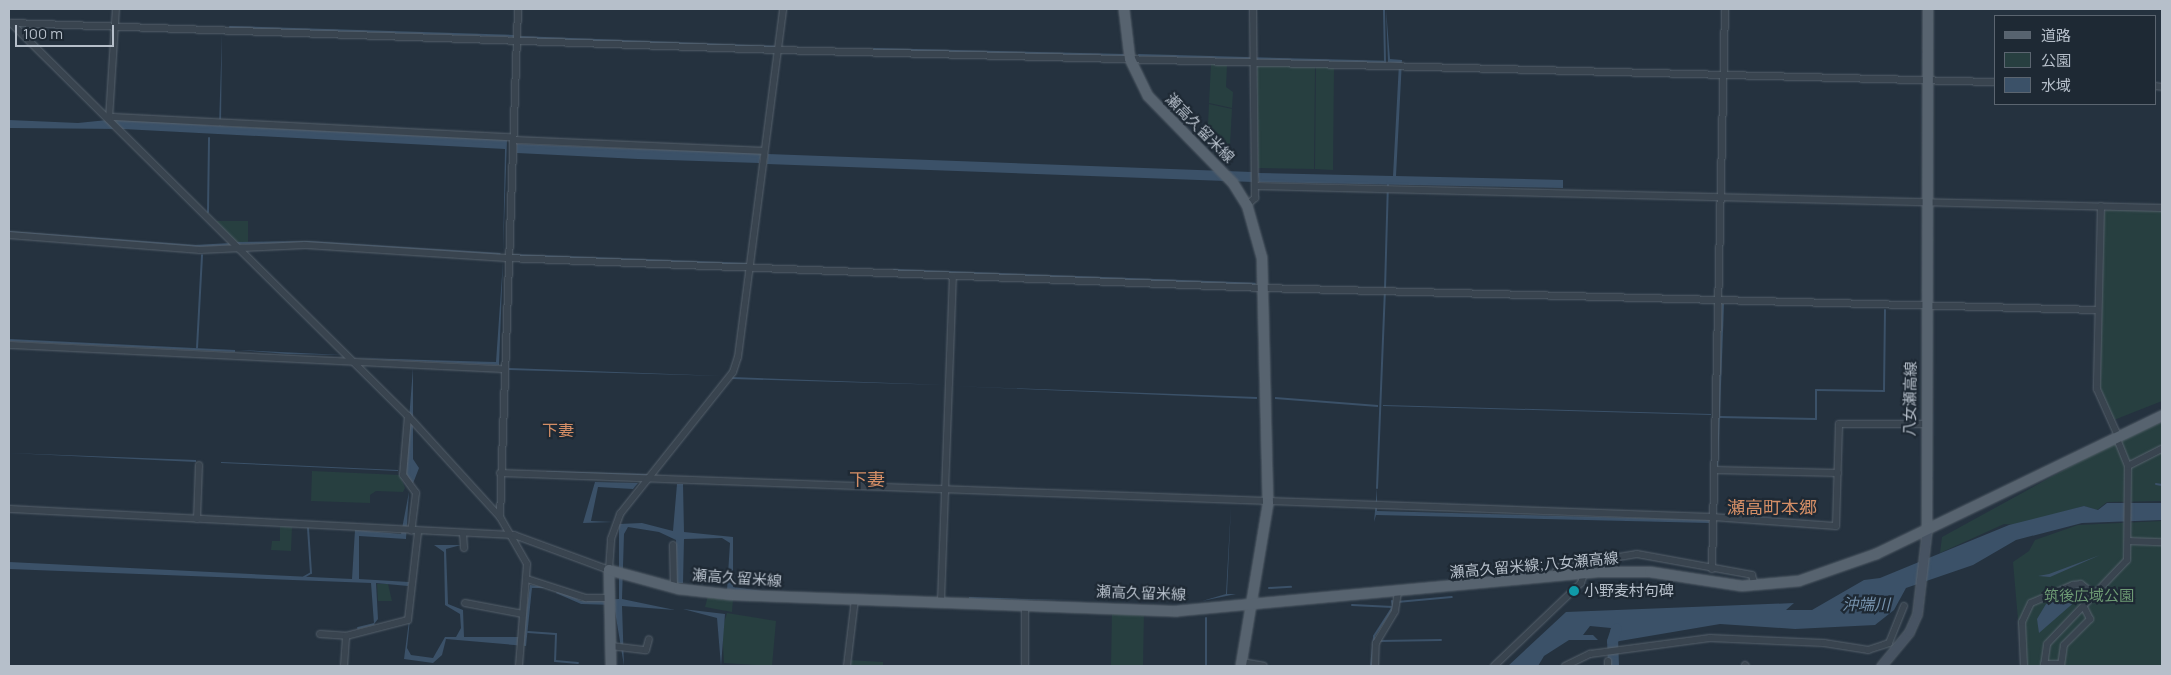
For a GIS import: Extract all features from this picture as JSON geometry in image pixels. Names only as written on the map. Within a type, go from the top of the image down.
[{"type":"main road","name":"瀬高久留米線","points":[[609,570],[646,577],[674,588],[855,599],[1183,610],[1252,602],[1268,504],[1263,288],[1260,250],[1247,205],[1233,183],[1223,170],[1165,118],[1148,96],[1130,58],[1124,9]]},
{"type":"main road","name":"八女瀬高線","points":[[1927,529],[1924,424],[1927,306],[1928,9]]},
{"type":"main road","points":[[1881,666],[1900,644],[1917,614],[1927,529],[2162,416]]},
{"type":"main road","name":"瀬高久留米線;八女瀬高線","points":[[1252,602],[1398,592],[1584,574],[1650,572],[1755,586],[1818,576],[1927,529]]},
{"type":"main road","points":[[609,570],[608,598],[611,666]]},
{"type":"main road","points":[[1241,664],[1252,602]]},
{"type":"street","points":[[110,119],[116,9]]},
{"type":"street","points":[[500,517],[500,473],[518,9]]},
{"type":"street","points":[[9,509],[415,531],[509,534],[609,570],[611,539],[620,514],[733,372],[784,9]]},
{"type":"street","points":[[1247,205],[1255,198],[1256,186],[1253,9]]},
{"type":"street","points":[[1712,569],[1725,9]]},
{"type":"street","points":[[10,22],[778,50],[1254,61],[1724,76],[1994,82]]},
{"type":"street","points":[[10,22],[408,416],[500,517],[527,564],[519,666]]},
{"type":"street","points":[[110,119],[764,151]]},
{"type":"street","points":[[1256,186],[1721,195],[2162,208]]},
{"type":"street","points":[[2084,607],[2090,619],[2064,645],[2061,665],[2044,665],[2047,644],[2122,568],[2128,541],[2128,466],[2097,389],[2101,206]]},
{"type":"street","points":[[9,235],[200,250],[304,245],[508,258],[1263,288],[2098,310]]},
{"type":"street","points":[[941,601],[953,276]]},
{"type":"street","points":[[9,345],[504,368]]},
{"type":"street","points":[[320,634],[346,636],[408,620],[416,493],[403,475],[408,416]]},
{"type":"street","points":[[500,473],[1268,504],[1712,517],[1836,526],[1840,424],[1924,424]]},
{"type":"street","points":[[2128,466],[2162,449]]},
{"type":"street","points":[[197,520],[199,465]]},
{"type":"street","points":[[1714,470],[1838,473]]},
{"type":"street","points":[[463,533],[464,548]]},
{"type":"street","points":[[2128,541],[2162,542]]},
{"type":"street","points":[[673,544],[674,588]]},
{"type":"street","points":[[1552,578],[1558,568],[1637,554],[1666,556],[1712,569],[1752,575],[1755,586]]},
{"type":"street","points":[[1494,666],[1580,583],[1584,574]]},
{"type":"street","points":[[527,579],[586,598],[608,598]]},
{"type":"street","points":[[2024,666],[2022,622],[2031,603],[2073,585],[2081,584],[2095,595]]},
{"type":"street","points":[[1375,666],[1376,643],[1396,611],[1398,592]]},
{"type":"street","points":[[847,666],[855,599]]},
{"type":"street","points":[[465,603],[523,614]]},
{"type":"street","points":[[1025,604],[1025,666]]},
{"type":"street","points":[[1880,646],[1894,637],[1904,606]]},
{"type":"street","points":[[344,666],[346,636]]},
{"type":"street","points":[[1565,666],[1590,654],[1710,638],[1824,643],[1860,650],[1900,644]]},
{"type":"street","points":[[611,646],[646,650],[648,639]]},
{"type":"street","points":[[1241,664],[1264,666]]},
{"type":"green space","points":[[1211,64],[1227,65],[1226,87],[1233,92],[1232,108],[1209,103]]},
{"type":"green space","points":[[1257,64],[1315,66],[1314,169],[1258,168]]},
{"type":"green space","points":[[1316,66],[1334,66],[1333,170],[1315,169]]},
{"type":"green space","points":[[1209,104],[1232,109],[1229,163],[1207,143]]},
{"type":"green space","points":[[2107,209],[2162,210],[2162,401],[2114,420],[2100,387],[2104,213]]},
{"type":"green space","points":[[216,221],[248,221],[248,242],[236,242]]},
{"type":"green space","points":[[2162,422],[2162,501],[2107,502],[2097,510],[2084,506],[2017,525],[2004,524],[1940,553],[1942,537],[2106,447]]},
{"type":"green space","points":[[312,471],[400,475],[405,488],[403,492],[376,491],[370,495],[370,503],[311,501]]},
{"type":"green space","name":"筑後広域公園","points":[[2162,521],[2162,666],[2022,666],[2013,562],[2029,551],[2035,540],[2078,525]]},
{"type":"green space","points":[[280,526],[292,527],[291,551],[271,550],[272,541],[280,541]]},
{"type":"green space","points":[[377,584],[388,584],[392,601],[378,601]]},
{"type":"green space","points":[[708,596],[733,599],[732,612],[705,607]]},
{"type":"green space","points":[[1112,610],[1144,612],[1143,666],[1111,666]]},
{"type":"green space","points":[[727,613],[776,621],[772,666],[724,663],[722,629]]},
{"type":"green space","points":[[849,660],[883,662],[883,666],[849,666]]},
{"type":"water","points":[[1386,9],[1390,59],[1402,60],[1396,176],[1563,180],[1563,188],[1259,182],[1258,173],[1393,176],[1399,63],[1388,62]]},
{"type":"water","points":[[222,33],[221,126],[507,140],[503,255],[505,149],[123,129],[9,128],[9,120],[78,123],[117,119],[219,126]]},
{"type":"water","points":[[517,144],[761,153],[759,163],[638,159],[517,153]]},
{"type":"water","points":[[768,154],[1252,172],[1253,182],[767,164]]},
{"type":"water","points":[[503,261],[499,365],[354,358],[496,362]]},
{"type":"water","points":[[1722,304],[1724,304],[1717,466]]},
{"type":"water","points":[[9,339],[235,350],[235,352],[9,341]]},
{"type":"water","points":[[239,350],[343,355],[287,354]]},
{"type":"water","points":[[413,368],[413,459],[419,468],[412,486],[405,471]]},
{"type":"water","points":[[509,368],[723,376],[509,370]]},
{"type":"water","points":[[732,377],[945,385],[732,379]]},
{"type":"water","points":[[951,386],[1257,397],[1257,399]]},
{"type":"water","points":[[1275,397],[1378,405],[1378,407],[1275,399]]},
{"type":"water","points":[[1383,406],[1711,414],[1711,415]]},
{"type":"water","points":[[9,453],[196,460],[196,462]]},
{"type":"water","points":[[221,463],[398,470],[398,471]]},
{"type":"water","points":[[595,482],[638,483],[633,489],[598,487],[591,521],[613,522],[583,523]]},
{"type":"water","points":[[677,484],[683,484],[684,532],[733,537],[733,587],[770,592],[727,590],[730,543],[722,538],[684,539],[683,583],[677,583],[676,540],[659,532],[628,527],[624,534],[622,599],[675,610],[622,606],[624,666],[614,605],[581,604],[556,593],[558,590],[581,601],[619,599],[619,524],[642,523],[673,531]]},
{"type":"water","points":[[1377,488],[1377,511],[1709,520],[1709,523],[1376,515],[1374,522]]},
{"type":"water","points":[[409,492],[406,539],[359,536],[359,579],[409,582],[408,586],[376,583],[378,619],[374,624],[371,583],[9,569],[9,562],[352,579],[355,530],[401,534]]},
{"type":"water","name":"沖端川","points":[[2107,503],[2162,503],[2162,520],[2082,523],[2016,540],[1973,565],[1906,588],[1894,610],[1875,625],[1795,629],[1720,624],[1608,643],[1611,628],[1590,626],[1583,635],[1593,635],[1598,640],[1569,640],[1544,656],[1538,666],[1508,666],[1566,612],[1794,603],[1786,610],[1812,610],[1864,580],[1880,578],[2009,525],[2084,506],[2098,510]]},
{"type":"water","points":[[1231,505],[1227,594],[1236,594],[1202,601],[1226,594]]},
{"type":"water","points":[[434,545],[461,545],[446,549],[448,604],[463,610],[464,637],[523,637],[530,585],[552,588],[532,588],[526,646],[446,639],[442,655],[433,663],[404,659],[413,590],[407,648],[411,655],[433,658],[445,637],[456,637],[461,628],[460,614],[445,605],[444,552]]},
{"type":"water","points":[[2100,555],[2050,577],[2038,576],[2049,574]]},
{"type":"water","points":[[2073,594],[2078,599],[2039,633],[2037,619],[2046,604]]},
{"type":"water","points":[[969,597],[1022,599],[1074,600],[969,599]]},
{"type":"water","points":[[683,609],[725,614],[721,666],[717,618]]},
{"type":"waterway","points":[[1139,55],[1385,62],[1384,9]]},
{"type":"waterway","points":[[230,27],[514,36]]},
{"type":"waterway","points":[[519,37],[776,47]]},
{"type":"waterway","points":[[874,49],[1124,55]]},
{"type":"waterway","points":[[208,212],[209,138]]},
{"type":"waterway","points":[[1385,289],[1388,184]]},
{"type":"waterway","points":[[9,232],[195,246],[231,244]]},
{"type":"waterway","points":[[236,243],[309,242],[500,254]]},
{"type":"waterway","points":[[197,348],[202,255]]},
{"type":"waterway","points":[[512,255],[747,264]]},
{"type":"waterway","points":[[894,270],[1255,284]]},
{"type":"waterway","points":[[1377,488],[1385,293]]},
{"type":"waterway","points":[[1720,417],[1816,419],[1816,390],[1884,391],[1885,310]]},
{"type":"waterway","points":[[547,472],[647,475]]},
{"type":"waterway","points":[[2156,484],[2162,485]]},
{"type":"waterway","points":[[304,577],[311,573],[308,528]]},
{"type":"waterway","points":[[1269,588],[1291,587]]},
{"type":"waterway","points":[[1397,602],[1452,597]]},
{"type":"waterway","points":[[1371,666],[1374,636],[1393,607],[1392,601]]},
{"type":"waterway","points":[[1352,605],[1393,607]]},
{"type":"waterway","points":[[1206,618],[1206,666]]},
{"type":"waterway","points":[[358,628],[374,624]]},
{"type":"waterway","points":[[1613,666],[1612,641],[1616,629]]},
{"type":"waterway","points":[[528,632],[556,634],[555,661],[578,663]]},
{"type":"waterway","points":[[1379,641],[1441,640]]},
{"type":"place","name":"小野麦村句碑","points":[[1574,591]]},
{"type":"district","name":"下妻","points":[[558,430]]},
{"type":"district","name":"下妻","points":[[867,479]]},
{"type":"district","name":"瀬高町本郷","points":[[1772,507]]}]
